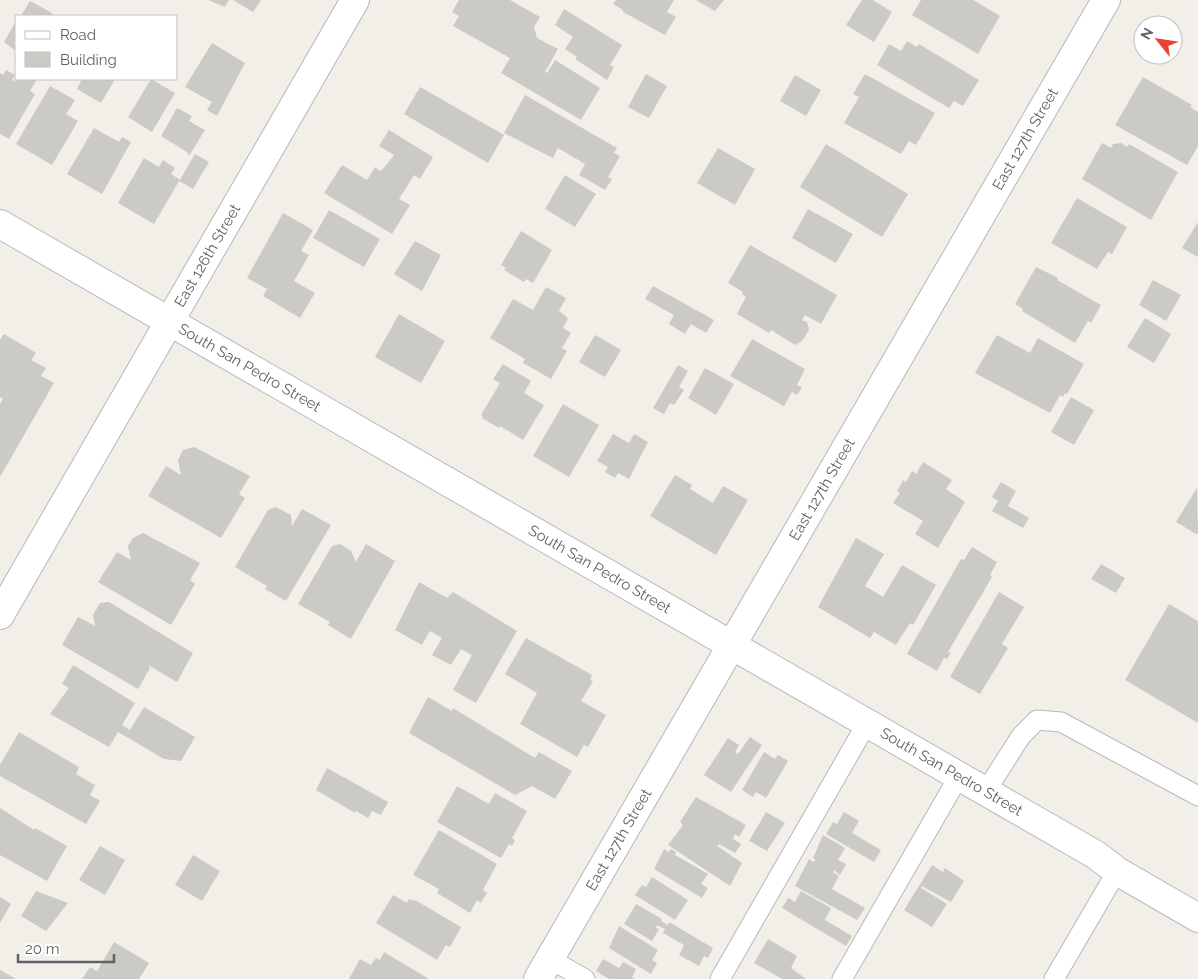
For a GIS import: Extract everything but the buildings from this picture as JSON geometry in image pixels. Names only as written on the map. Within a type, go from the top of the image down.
[{"type":"street","name":"East 126th Street","points":[[0,615],[355,0]]},
{"type":"street","name":"East 127th Street","points":[[544,969],[1106,0]]},
{"type":"street","name":"South San Pedro Street","points":[[0,224],[1096,854],[1117,871],[1198,918]]},
{"type":"lane","points":[[986,792],[1021,736],[1037,720],[1061,722],[1198,796]]},
{"type":"lane","points":[[720,979],[867,723]]},
{"type":"lane","points":[[842,979],[959,776]]},
{"type":"lane","points":[[1054,979],[1117,871]]},
{"type":"lane","points":[[544,969],[585,979]]}]
